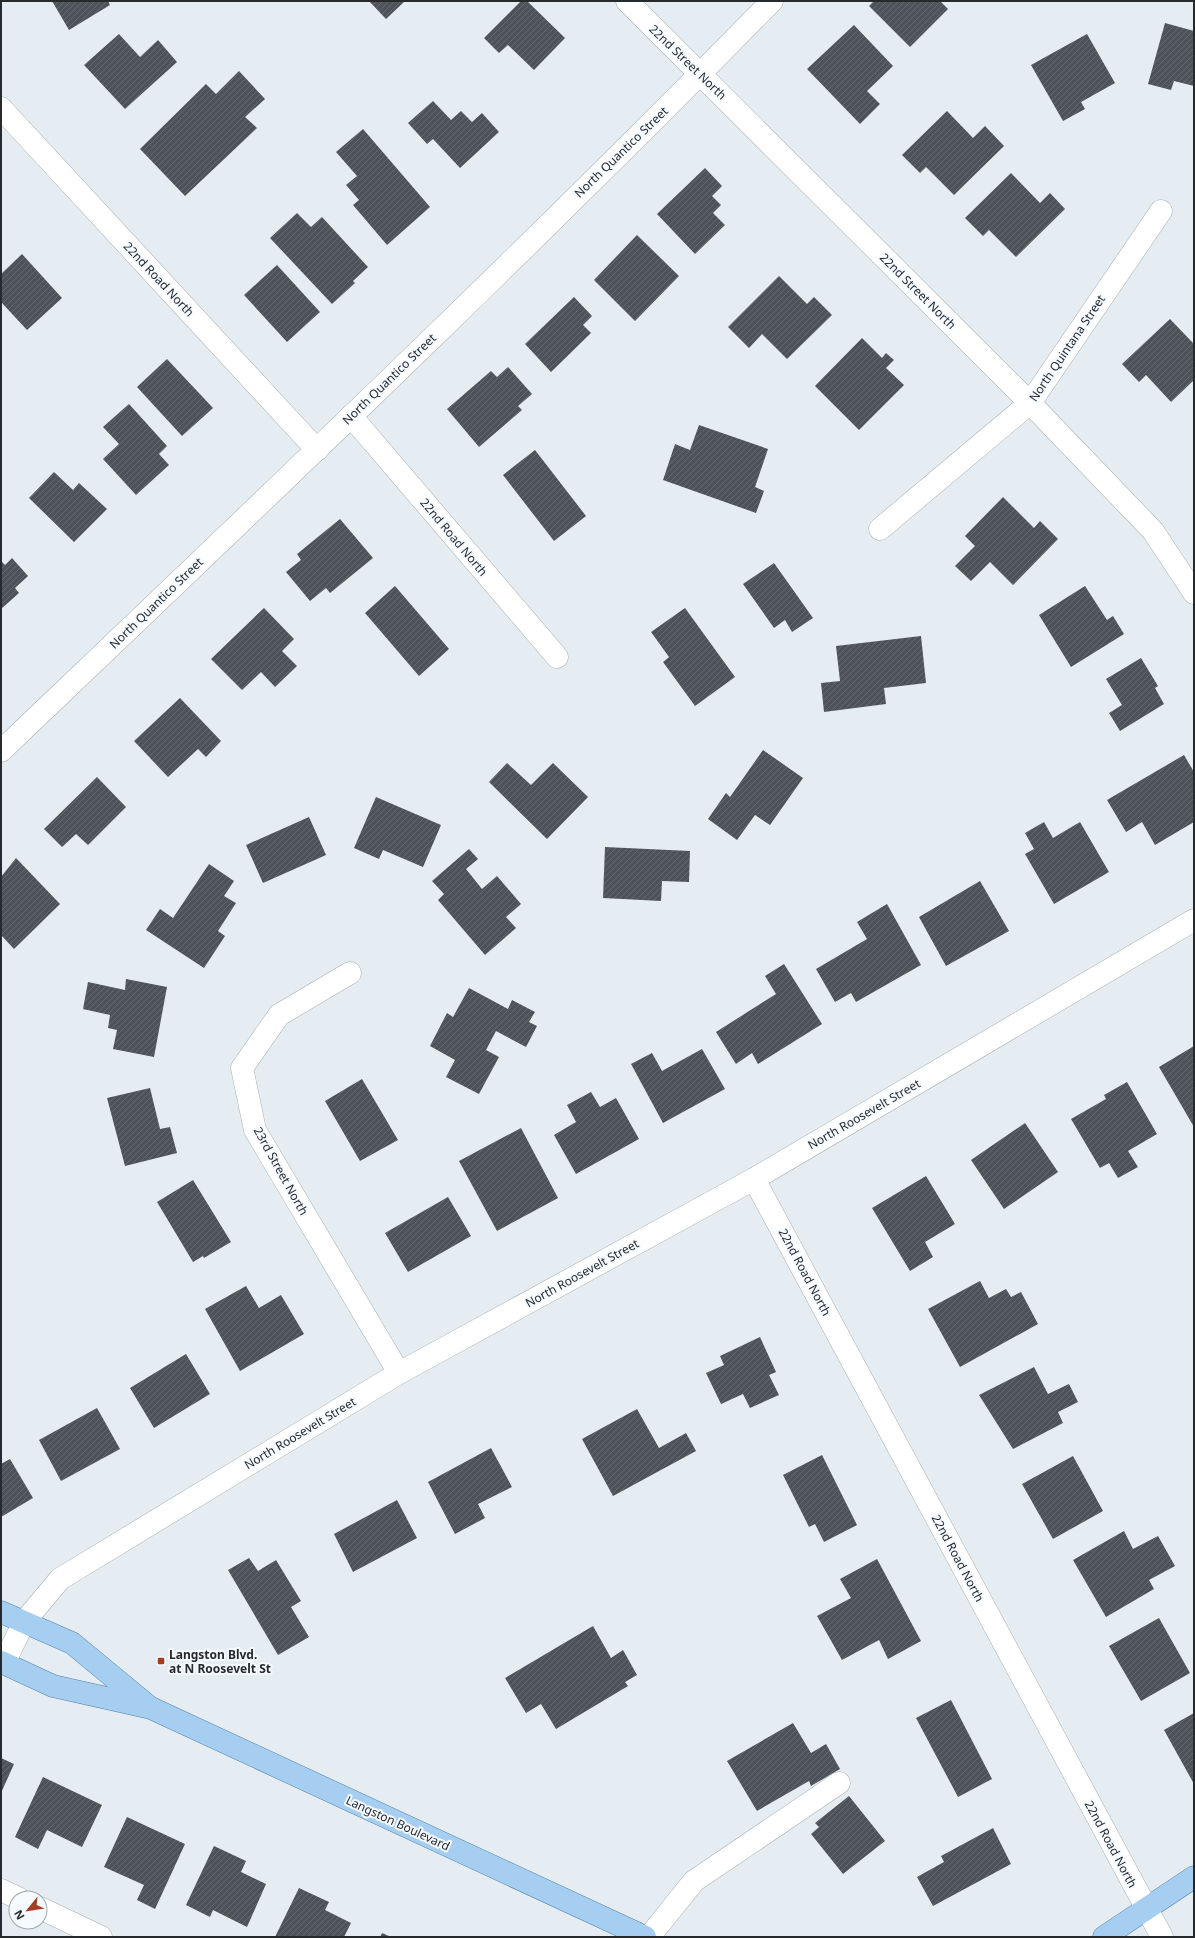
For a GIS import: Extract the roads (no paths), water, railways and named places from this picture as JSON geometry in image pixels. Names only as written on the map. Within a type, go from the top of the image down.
[{"type":"main road","name":"Langston Boulevard","points":[[1,1612],[72,1643],[151,1708]]},
{"type":"main road","name":"Langston Boulevard","points":[[2,1662],[53,1686],[151,1708],[645,1937]]},
{"type":"main road","points":[[1104,1937],[1194,1877]]},
{"type":"street","name":"22nd Street North","points":[[627,1],[1030,403],[1153,531],[1194,593]]},
{"type":"street","name":"North Quantico Street","points":[[1,751],[317,450],[700,74],[772,1]]},
{"type":"street","name":"22nd Road North","points":[[1,108],[317,450]]},
{"type":"street","name":"North Quintana Street","points":[[880,529],[1030,403],[1161,211]]},
{"type":"street","name":"22nd Road North","points":[[351,416],[557,657]]},
{"type":"street","name":"North Roosevelt Street","points":[[2,1662],[24,1622],[60,1579],[399,1373],[754,1179],[1194,920]]},
{"type":"street","name":"23rd Street North","points":[[350,973],[279,1015],[242,1068],[255,1130],[399,1373]]},
{"type":"street","name":"22nd Road North","points":[[754,1179],[1162,1937]]},
{"type":"street","points":[[649,1937],[694,1881],[839,1783]]},
{"type":"street","points":[[48,1912],[102,1937]]},
{"type":"place","name":"Langston Blvd. at N Roosevelt St","points":[[161,1661]]}]
